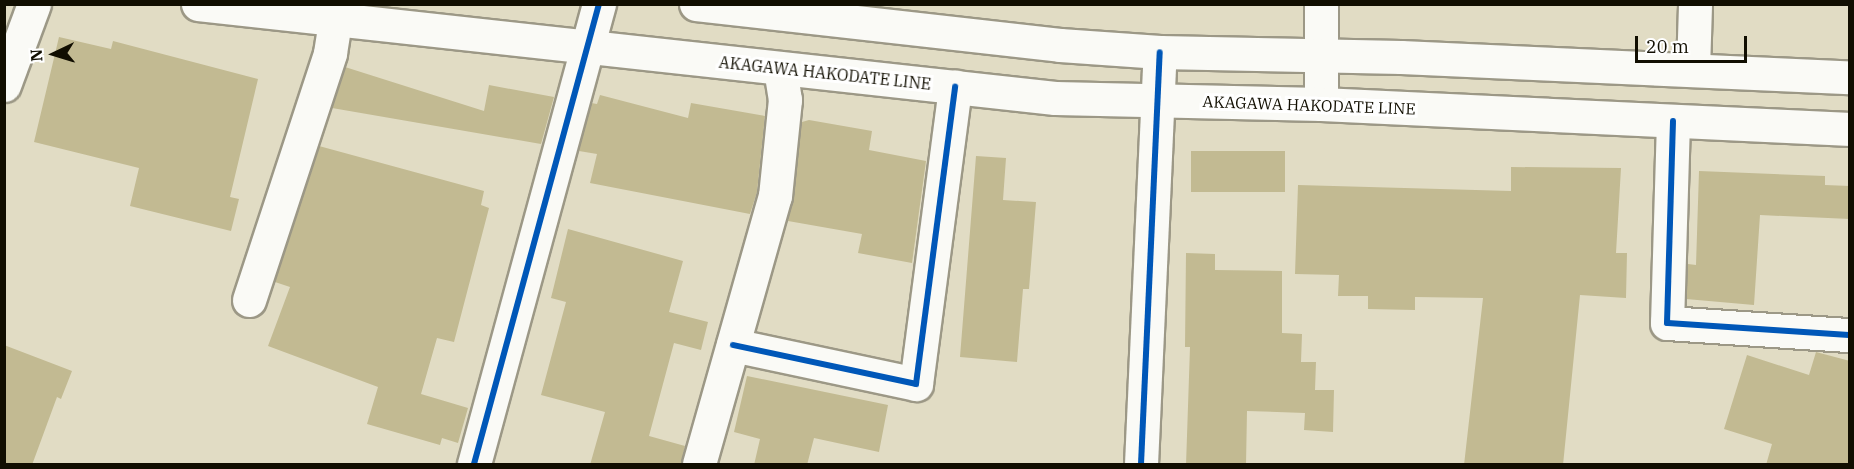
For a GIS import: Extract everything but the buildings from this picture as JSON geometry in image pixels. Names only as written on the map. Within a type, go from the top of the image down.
[{"type":"main road","points":[[4,85],[34,4]]},
{"type":"main road","name":"AKAGAWA HAKODATE LINE","points":[[198,4],[1055,98],[1321,104],[1850,129]]},
{"type":"main road","points":[[474,465],[599,4]]},
{"type":"main road","points":[[1321,4],[1321,104]]},
{"type":"main road","points":[[1693,69],[1695,4]]},
{"type":"main road","points":[[716,6],[1060,45],[1160,52],[1321,55],[1850,76]]},
{"type":"main road","points":[[249,300],[330,53],[335,20]]},
{"type":"main road","points":[[1141,465],[1160,52]]},
{"type":"main road","points":[[699,465],[775,195],[785,100],[780,68]]},
{"type":"main road","points":[[733,345],[916,384],[955,87]]},
{"type":"main road","points":[[1673,121],[1668,323],[1850,335]]},
{"type":"cycle path","points":[[474,464],[599,4]]},
{"type":"cycle path","points":[[1141,464],[1160,52]]},
{"type":"cycle path","points":[[733,345],[916,384],[955,87]]},
{"type":"cycle path","points":[[1673,121],[1667,323],[1850,335]]}]
